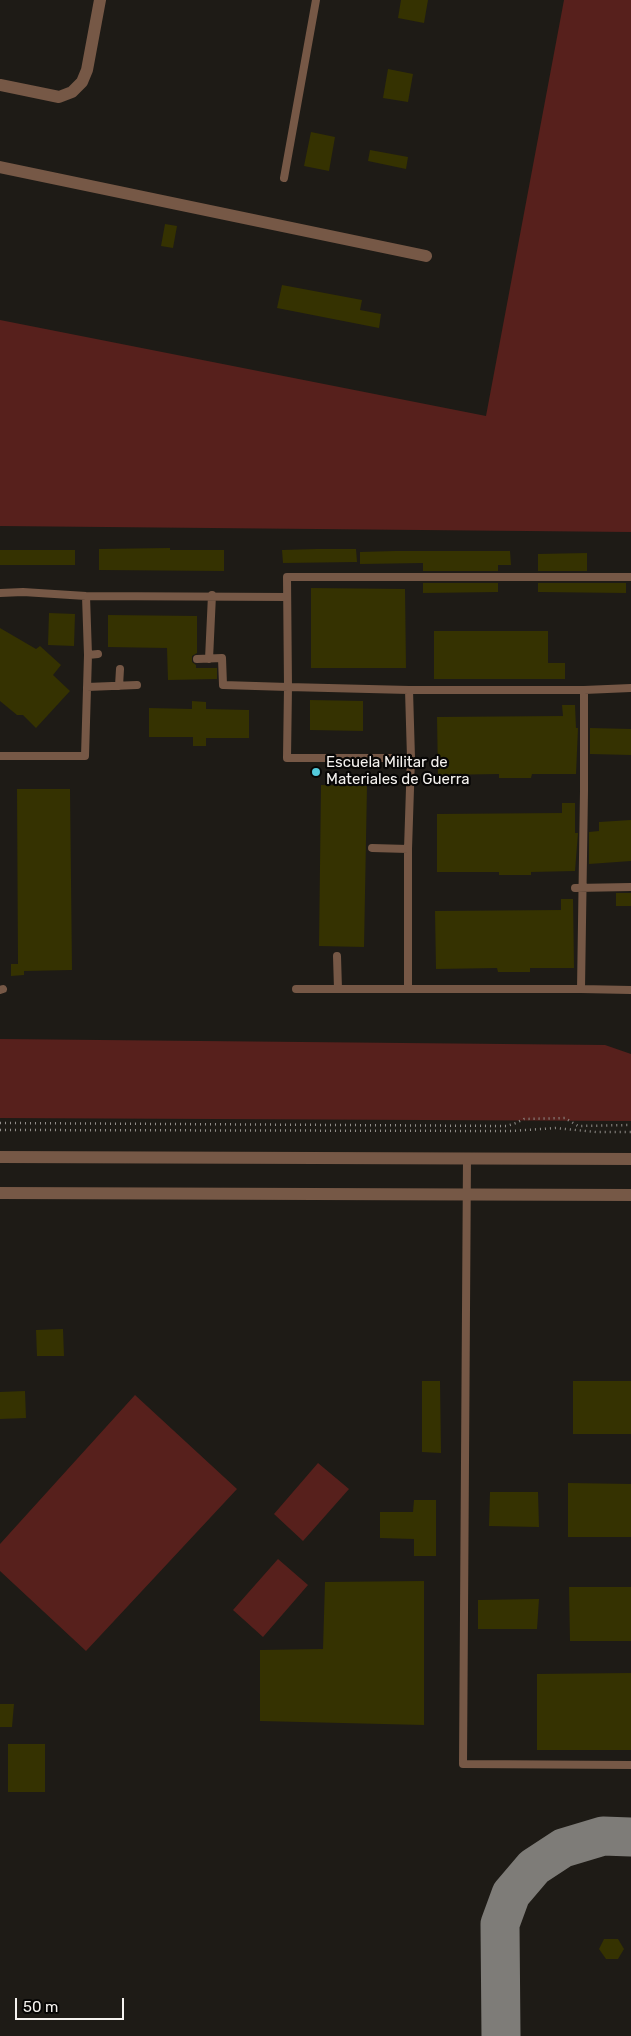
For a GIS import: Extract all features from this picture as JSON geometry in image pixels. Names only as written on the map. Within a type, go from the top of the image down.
[{"type":"street","points":[[0,85],[59,97],[72,92],[82,82],[87,70],[100,0]]},
{"type":"street","points":[[0,167],[426,256]]},
{"type":"street","points":[[0,1157],[631,1159]]},
{"type":"street","points":[[0,1193],[631,1195]]},
{"type":"lane","points":[[284,178],[316,0]]},
{"type":"lane","points":[[411,758],[287,758],[287,578],[631,578]]},
{"type":"lane","points":[[0,593],[23,592],[86,596],[212,595],[287,597]]},
{"type":"lane","points":[[209,658],[212,595]]},
{"type":"lane","points":[[0,756],[85,756],[88,654],[86,596]]},
{"type":"lane","points":[[78,626],[87,625]]},
{"type":"lane","points":[[88,654],[98,654]]},
{"type":"lane","points":[[197,659],[222,658],[223,685],[409,690],[584,690],[631,688]]},
{"type":"lane","points":[[119,686],[120,669]]},
{"type":"lane","points":[[87,687],[137,685]]},
{"type":"lane","points":[[408,989],[408,849],[411,758],[409,690]]},
{"type":"lane","points":[[581,989],[579,888],[584,690]]},
{"type":"lane","points":[[372,848],[408,849]]},
{"type":"lane","points":[[579,888],[631,887]]},
{"type":"lane","points":[[338,956],[338,988]]},
{"type":"lane","points":[[296,989],[631,990]]},
{"type":"lane","points":[[467,1158],[465,1194],[463,1764],[631,1765]]},
{"type":"path","points":[[0,1123],[507,1126],[516,1124],[524,1119],[565,1118],[578,1126],[631,1126]]},
{"type":"path","points":[[0,1130],[511,1131],[556,1128],[596,1132],[631,1132]]},
{"type":"shaded area","points":[[564,0],[631,0],[631,532],[0,526],[0,320],[486,416]]},
{"type":"shaded area","points":[[0,1039],[605,1045],[631,1054],[631,1121],[0,1118]]},
{"type":"shaded area","points":[[135,1395],[237,1489],[86,1651],[0,1571],[0,1544]]},
{"type":"shaded area","points":[[318,1463],[349,1489],[303,1541],[274,1514]]},
{"type":"shaded area","points":[[278,1559],[308,1585],[263,1637],[233,1610]]},
{"type":"building","points":[[401,0],[428,0],[424,23],[398,18]]},
{"type":"building","points":[[388,69],[413,74],[408,102],[383,98]]},
{"type":"building","points":[[311,132],[335,137],[329,171],[304,166]]},
{"type":"building","points":[[370,150],[408,157],[406,169],[368,161]]},
{"type":"building","points":[[165,224],[177,226],[173,248],[161,246]]},
{"type":"building","points":[[282,285],[362,300],[360,310],[381,314],[379,328],[277,308]]},
{"type":"building","points":[[170,548],[170,550],[224,550],[224,571],[99,570],[99,549]]},
{"type":"building","points":[[356,549],[357,562],[283,563],[282,550]]},
{"type":"building","points":[[0,550],[75,550],[75,565],[0,565]]},
{"type":"building","points":[[510,551],[511,565],[498,565],[498,571],[423,571],[423,563],[360,564],[360,552]]},
{"type":"building","points":[[587,553],[587,571],[538,571],[538,554]]},
{"type":"building","points":[[423,583],[498,583],[498,592],[423,593]]},
{"type":"building","points":[[538,583],[626,583],[626,593],[538,592]]},
{"type":"building","points":[[311,588],[405,589],[406,668],[311,668]]},
{"type":"building","points":[[49,613],[75,614],[74,646],[48,645]]},
{"type":"building","points":[[108,615],[197,616],[197,653],[192,656],[192,662],[196,665],[196,668],[217,668],[217,679],[168,680],[167,648],[108,647]]},
{"type":"building","points":[[0,628],[36,649],[40,646],[61,665],[53,675],[70,691],[36,728],[23,715],[17,715],[0,701]]},
{"type":"building","points":[[434,631],[548,631],[548,663],[565,663],[565,679],[434,679]]},
{"type":"building","points":[[310,700],[363,701],[363,731],[310,730]]},
{"type":"building","points":[[192,701],[206,702],[206,709],[249,710],[249,738],[206,738],[206,746],[193,746],[193,737],[149,737],[149,708],[192,709]]},
{"type":"building","points":[[562,705],[575,705],[576,728],[578,728],[576,774],[532,774],[531,778],[499,778],[499,774],[438,775],[437,717],[563,716]]},
{"type":"building","points":[[590,728],[631,729],[631,755],[590,754]]},
{"type":"building","points":[[321,785],[367,786],[364,947],[319,946]]},
{"type":"building","points":[[17,789],[70,789],[72,970],[24,971],[24,975],[11,976],[11,964],[18,964]]},
{"type":"building","points":[[562,803],[575,803],[575,833],[578,833],[575,871],[531,872],[531,875],[499,875],[499,872],[437,872],[437,814],[562,813]]},
{"type":"building","points":[[631,820],[631,861],[589,864],[589,832],[599,831],[599,822]]},
{"type":"building","points":[[616,893],[631,893],[631,906],[616,906]]},
{"type":"building","points":[[561,899],[573,899],[574,968],[530,968],[530,972],[498,972],[497,968],[436,969],[435,911],[561,910]]},
{"type":"building","points":[[63,1329],[64,1356],[37,1356],[36,1330]]},
{"type":"building","points":[[422,1381],[440,1381],[441,1453],[422,1452]]},
{"type":"building","points":[[573,1381],[631,1381],[631,1434],[573,1434]]},
{"type":"building","points":[[25,1391],[26,1418],[0,1419],[0,1392]]},
{"type":"building","points":[[568,1483],[631,1484],[631,1537],[568,1537]]},
{"type":"building","points":[[490,1492],[538,1492],[539,1527],[489,1526]]},
{"type":"building","points":[[414,1500],[436,1500],[436,1556],[414,1556],[414,1539],[380,1538],[380,1512],[413,1512]]},
{"type":"building","points":[[424,1581],[424,1725],[260,1721],[260,1650],[323,1649],[325,1582]]},
{"type":"building","points":[[569,1587],[631,1587],[631,1641],[570,1641]]},
{"type":"building","points":[[539,1599],[537,1629],[478,1629],[478,1600]]},
{"type":"building","points":[[631,1673],[631,1750],[537,1750],[537,1674]]},
{"type":"building","points":[[0,1704],[14,1704],[12,1727],[0,1727]]},
{"type":"building","points":[[8,1744],[45,1744],[45,1792],[8,1792]]},
{"type":"building","points":[[604,1939],[618,1939],[624,1949],[618,1959],[606,1959],[599,1949]]},
{"type":"taxiway","points":[[501,2036],[500,1924],[511,1894],[534,1867],[563,1848],[603,1836],[631,1837]]},
{"type":"place","name":"Escuela Militar de Materiales de Guerra","points":[[316,772]]}]
